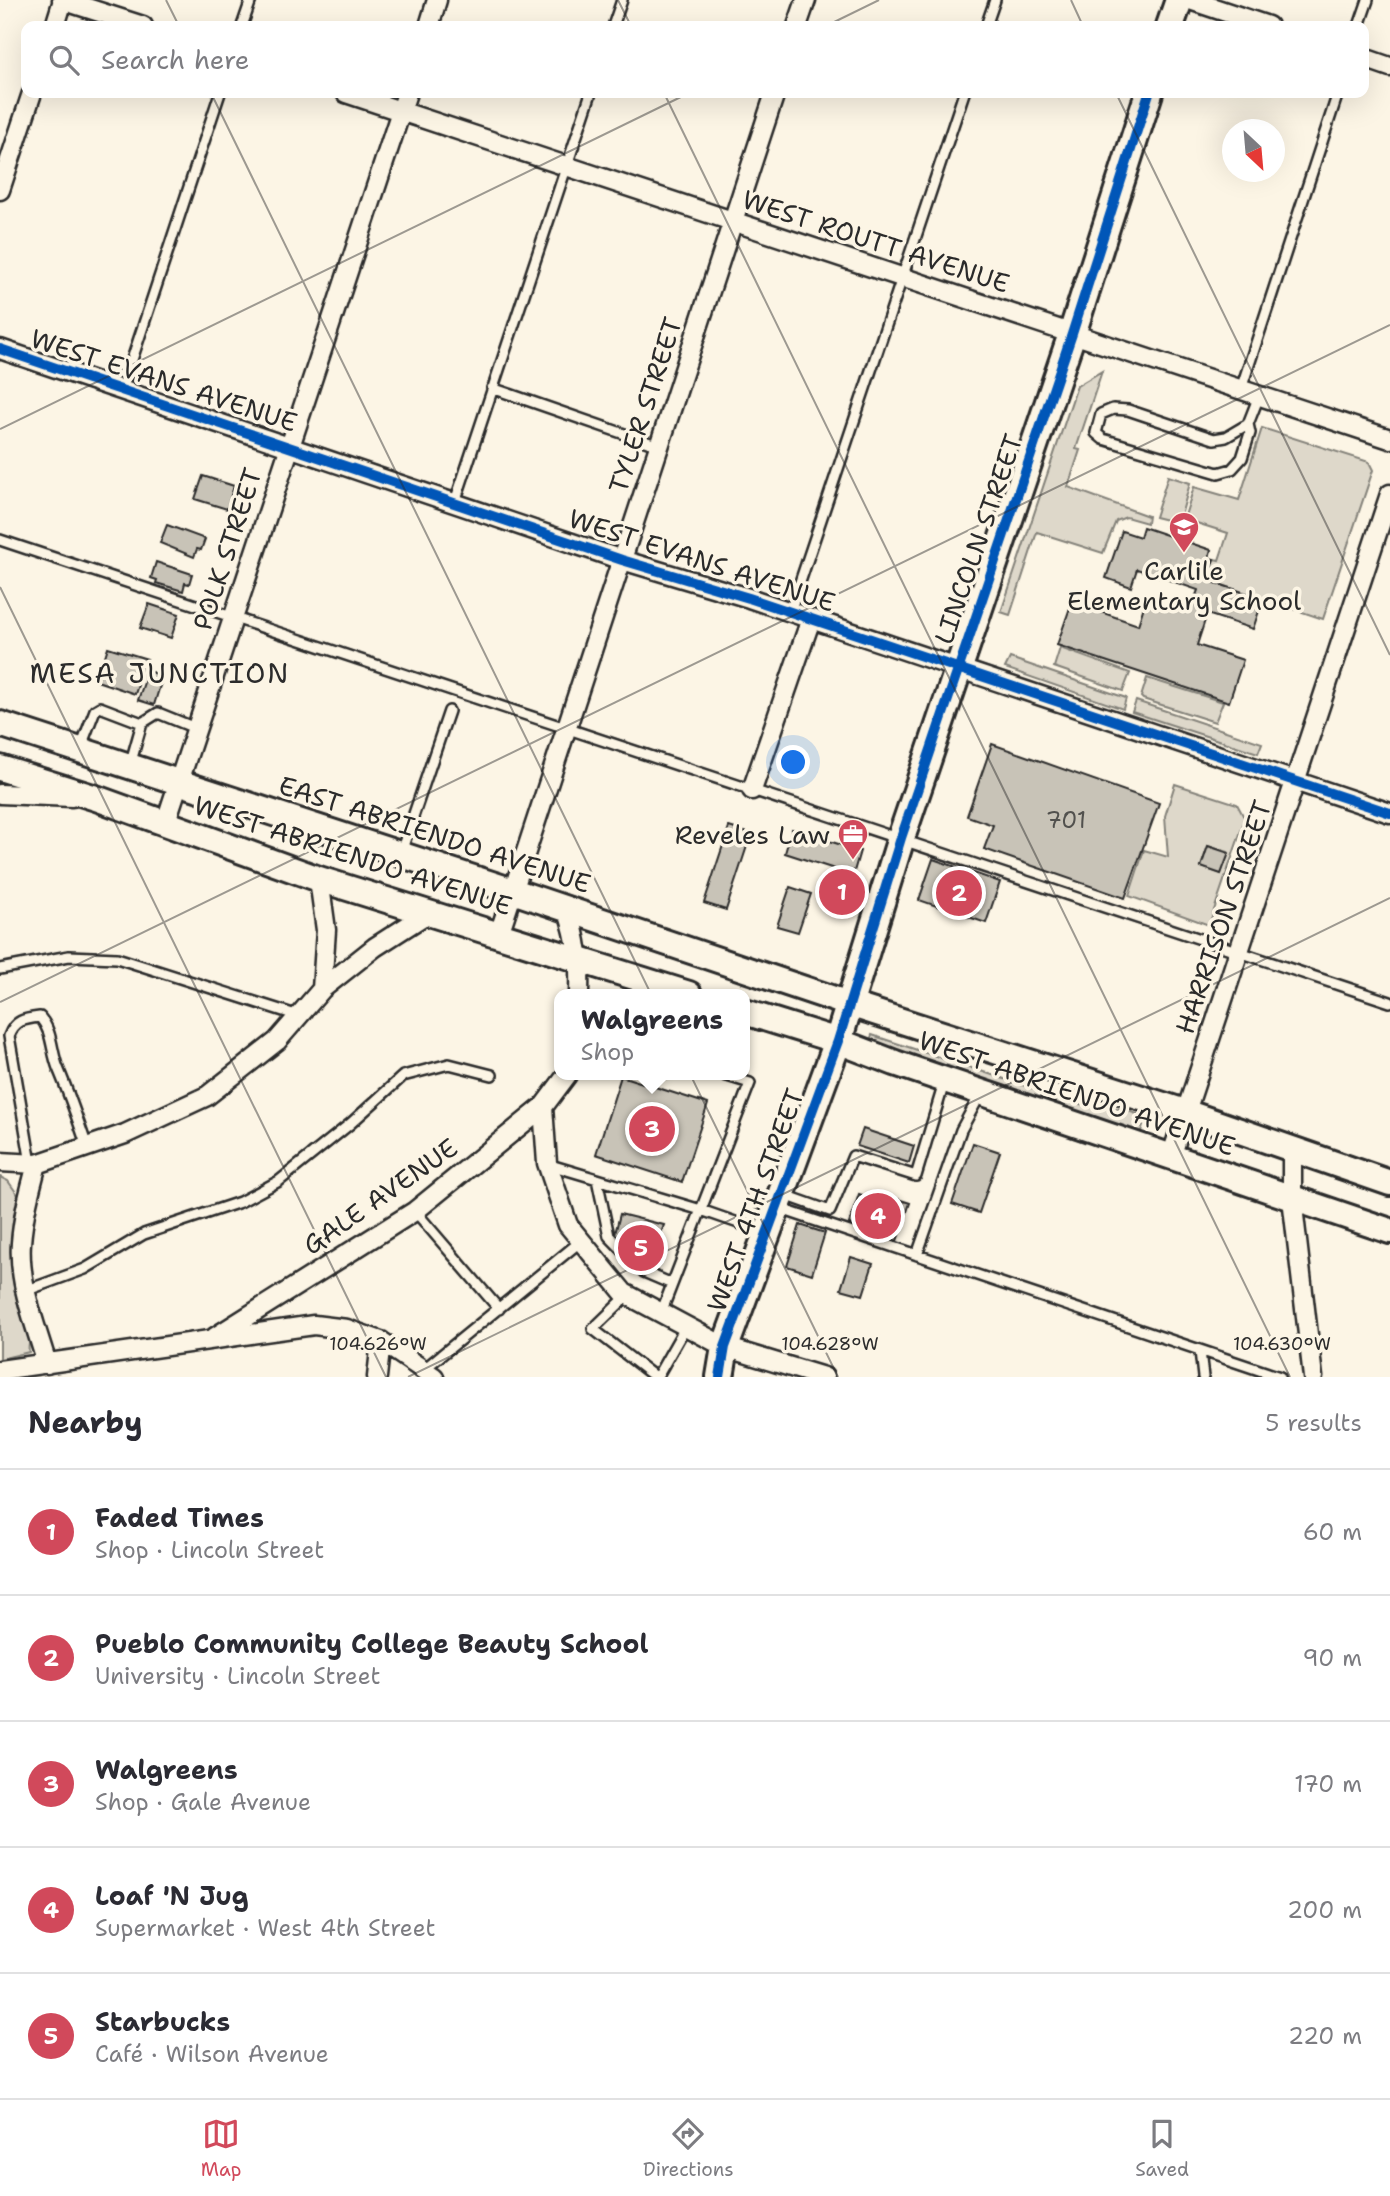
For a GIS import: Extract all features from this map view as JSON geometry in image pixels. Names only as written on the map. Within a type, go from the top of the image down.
[{"type":"main road","points":[[1172,21],[1179,0]]},
{"type":"main road","name":"LINCOLN STREET","points":[[838,1041],[901,838],[1072,334],[1147,98]]},
{"type":"main road","name":"EAST ABRIENDO AVENUE","points":[[0,724],[178,780],[849,1004]]},
{"type":"main road","name":"WEST ABRIENDO AVENUE","points":[[0,768],[96,798],[319,879],[673,989]]},
{"type":"main road","name":"WEST ABRIENDO AVENUE","points":[[849,1004],[1185,1112],[1390,1183]]},
{"type":"main road","name":"WEST ABRIENDO AVENUE","points":[[750,1014],[838,1041],[1390,1231]]},
{"type":"main road","name":"WEST 4TH STREET","points":[[720,1377],[725,1347],[838,1041]]},
{"type":"street","points":[[57,21],[63,0],[128,21]]},
{"type":"street","points":[[431,21],[438,0]]},
{"type":"street","points":[[799,21],[806,0]]},
{"type":"street","points":[[1190,0],[1253,21]]},
{"type":"street","points":[[1369,60],[1390,67]]},
{"type":"street","points":[[0,190],[30,98]]},
{"type":"street","name":"WEST ROUTT AVENUE","points":[[361,98],[1390,439]]},
{"type":"street","name":"POLK STREET","points":[[165,824],[405,98]]},
{"type":"street","name":"TYLER STREET","points":[[499,934],[773,98]]},
{"type":"street","name":"WEST EVANS AVENUE","points":[[0,349],[622,560],[790,612],[1390,813]]},
{"type":"street","name":"HARRISON STREET","points":[[1171,1157],[1390,494]]},
{"type":"street","points":[[752,790],[811,619]]},
{"type":"street","points":[[0,794],[96,798]]},
{"type":"street","points":[[319,879],[326,929],[322,989]]},
{"type":"street","points":[[567,909],[576,934],[580,960],[579,989]]},
{"type":"street","points":[[0,1162],[34,1164],[125,1134],[207,1096],[277,1041],[322,989],[375,947],[428,913]]},
{"type":"street","name":"GALE AVENUE","points":[[208,1341],[415,1211],[543,1107],[563,1080]]},
{"type":"street","points":[[543,1107],[547,1163],[568,1225],[628,1295],[725,1347],[780,1371],[824,1377]]},
{"type":"street","points":[[1292,1149],[1292,1198],[1313,1377]]},
{"type":"street","points":[[34,1164],[20,1245],[25,1291],[47,1364]]},
{"type":"street","points":[[0,1370],[314,1325],[347,1329],[381,1341],[428,1373]]},
{"type":"street","points":[[377,1377],[381,1341]]},
{"type":"lane","points":[[244,21],[251,0]]},
{"type":"lane","points":[[615,21],[622,0]]},
{"type":"lane","points":[[988,21],[995,0]]},
{"type":"lane","points":[[1361,21],[1368,0]]},
{"type":"lane","points":[[122,390],[218,98]]},
{"type":"lane","points":[[455,502],[589,98]]},
{"type":"lane","points":[[790,612],[962,98]]},
{"type":"lane","points":[[1241,389],[1336,98]]},
{"type":"lane","points":[[492,388],[659,446]]},
{"type":"lane","points":[[1248,424],[1226,437],[1214,439],[1128,410],[1113,409],[1101,414],[1096,433],[1103,439],[1217,473],[1232,469],[1242,458],[1250,433],[1248,424],[1259,396]]},
{"type":"lane","points":[[0,540],[1390,1002]]},
{"type":"lane","points":[[80,749],[94,710],[100,707],[142,723]]},
{"type":"lane","points":[[400,855],[449,711]]},
{"type":"lane","points":[[130,765],[142,723],[158,713],[195,728]]},
{"type":"lane","points":[[0,970],[69,956],[117,958],[299,1016]]},
{"type":"lane","points":[[34,1164],[9,1037],[20,1020],[40,1017],[47,1026],[58,1067],[87,1147]]},
{"type":"lane","points":[[25,1291],[85,1269],[144,1234],[240,1202],[279,1181],[350,1124],[403,1076],[449,1064],[492,1075]]},
{"type":"lane","points":[[661,1313],[750,1083],[740,1080]]},
{"type":"lane","points":[[778,1200],[830,1210],[853,1156],[916,1176],[946,1080]]},
{"type":"lane","points":[[917,1255],[961,1130],[982,1092]]},
{"type":"lane","points":[[547,1163],[701,1210],[766,1233]]},
{"type":"lane","points":[[597,1179],[609,1236],[644,1272],[672,1284]]},
{"type":"lane","points":[[778,1200],[917,1255],[1280,1377]]},
{"type":"lane","points":[[415,1211],[499,1309]]},
{"type":"lane","points":[[428,1373],[499,1309],[582,1241]]},
{"type":"lane","points":[[628,1295],[593,1329],[656,1377],[687,1326]]},
{"type":"lane","points":[[1200,1352],[1203,1377]]},
{"type":"shaded area","points":[[1102,371],[1076,449],[1080,450],[1068,487],[1148,516],[1147,523],[1126,517],[1116,521],[1103,553],[1037,532],[1010,615],[1001,612],[1077,386]]},
{"type":"shaded area","points":[[1262,428],[1369,462],[1373,470],[1323,619],[1207,580],[1214,559],[1219,560],[1228,533],[1184,519],[1194,487],[1239,500]]},
{"type":"shaded area","points":[[1168,476],[1190,483],[1179,523],[1155,517]]},
{"type":"shaded area","points":[[1060,648],[1130,673],[1123,691],[1054,667]]},
{"type":"shaded area","points":[[1010,658],[1126,698],[1123,709],[1005,668]]},
{"type":"shaded area","points":[[1147,678],[1223,702],[1215,722],[1143,699],[1141,697]]},
{"type":"shaded area","points":[[1136,701],[1262,743],[1258,753],[1132,712]]},
{"type":"shaded area","points":[[1175,784],[1237,804],[1245,819],[1209,925],[1129,896],[1144,850],[1168,857],[1165,816]],"holes":[[[1208,846],[1228,852],[1221,874],[1201,867]]]},
{"type":"shaded area","points":[[872,1035],[1080,1104],[1122,1109],[1146,1117],[1140,1134],[869,1044]]},
{"type":"shaded area","points":[[0,1177],[8,1181],[18,1195],[11,1240],[12,1271],[17,1301],[30,1337],[29,1352],[0,1359]]},
{"type":"building","points":[[203,476],[234,486],[227,509],[195,499]]},
{"type":"building","points":[[167,525],[205,539],[201,550],[197,549],[194,557],[160,543]]},
{"type":"building","points":[[1143,527],[1211,550],[1209,558],[1214,559],[1207,580],[1263,599],[1253,629],[1207,614],[1197,645],[1243,660],[1229,702],[1057,645],[1072,602],[1138,625],[1146,600],[1174,609],[1177,601],[1192,606],[1198,590],[1137,569],[1131,587],[1106,578],[1122,531],[1140,537]]},
{"type":"building","points":[[156,562],[192,574],[189,584],[185,583],[183,591],[156,583],[157,580],[151,578]]},
{"type":"building","points":[[149,604],[179,614],[171,638],[140,628]]},
{"type":"building","points":[[108,647],[147,659],[135,694],[97,681]]},
{"type":"building","points":[[148,671],[163,676],[154,705],[138,700]]},
{"type":"building","points":[[992,744],[1159,803],[1125,898],[984,849],[993,825],[967,816]]},
{"type":"building","points":[[729,827],[751,834],[726,910],[704,903]]},
{"type":"building","points":[[792,829],[860,851],[853,875],[785,853]]},
{"type":"building","points":[[1208,846],[1229,853],[1221,874],[1201,867]]},
{"type":"building","points":[[933,859],[1000,882],[986,923],[919,900]]},
{"type":"building","points":[[827,880],[848,887],[845,898],[823,891]]},
{"type":"building","points":[[790,887],[811,894],[798,932],[777,926]]},
{"type":"building","points":[[620,1080],[633,1080],[708,1104],[682,1182],[596,1154]]},
{"type":"building","points":[[863,1129],[914,1146],[909,1163],[857,1146]]},
{"type":"building","points":[[973,1143],[1000,1152],[979,1213],[952,1204]]},
{"type":"building","points":[[859,1194],[886,1203],[888,1196],[910,1203],[897,1241],[849,1224]]},
{"type":"building","points":[[620,1214],[664,1225],[648,1269],[615,1234]]},
{"type":"building","points":[[800,1225],[825,1233],[812,1274],[787,1266]]},
{"type":"building","points":[[851,1257],[873,1264],[863,1295],[841,1289]]},
{"type":"cycle path","points":[[720,1377],[725,1347],[838,1041],[901,838],[1072,334],[1147,98]]},
{"type":"cycle path","points":[[0,349],[622,560],[749,598],[1390,813]]},
{"type":"place","name":"Carlile Elementary School","points":[[1184,554]]},
{"type":"place","name":"Reveles Law","points":[[853,861]]},
{"type":"place","name":"Faded Times","points":[[842,892]]},
{"type":"place","name":"Pueblo Community College Beauty School","points":[[959,893]]},
{"type":"place","name":"Walgreens","points":[[652,1129]]},
{"type":"place","name":"Loaf 'N Jug","points":[[878,1216]]},
{"type":"place","name":"Starbucks","points":[[641,1248]]},
{"type":"district","name":"MESA JUNCTION","points":[[160,673]]}]
